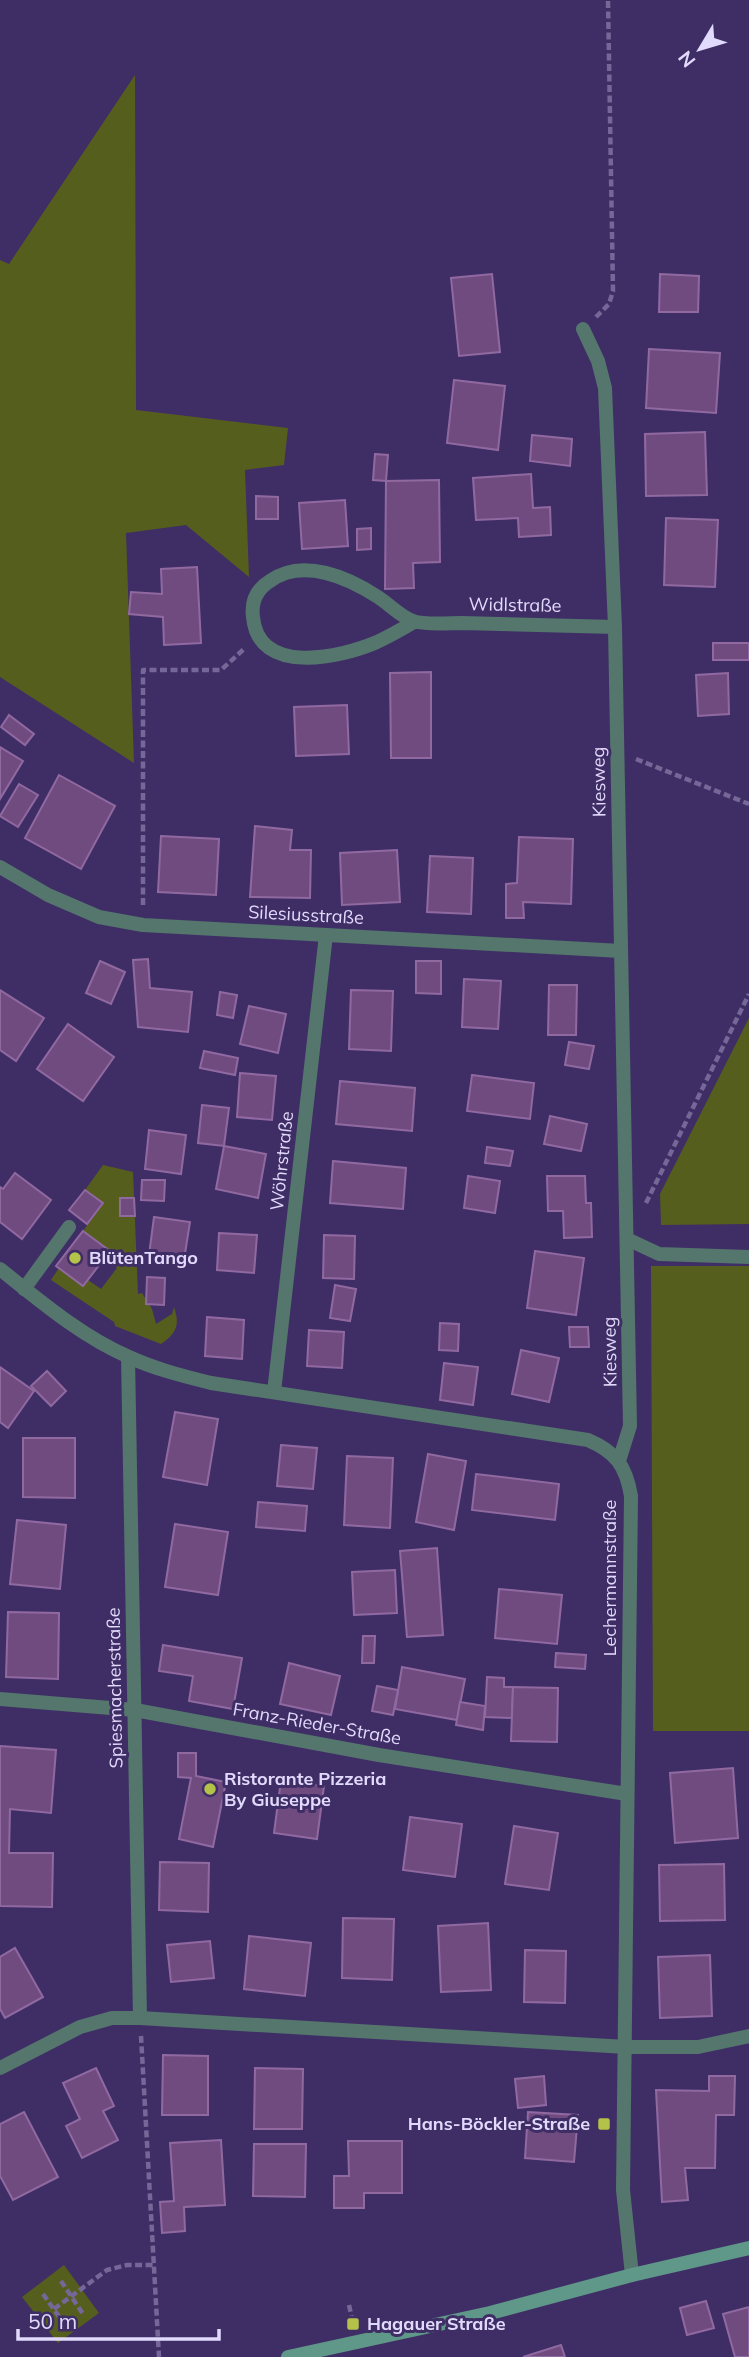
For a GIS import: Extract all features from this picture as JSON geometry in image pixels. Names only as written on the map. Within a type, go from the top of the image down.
[{"type":"street","name":"Kiesweg","points":[[583,329],[598,360],[605,388],[615,627],[630,1426],[619,1461]]},
{"type":"street","points":[[258,637],[253,620],[253,603],[261,586],[277,576],[300,571],[326,572],[353,582],[414,622]]},
{"type":"street","name":"Widlstraße","points":[[258,637],[273,652],[293,657],[320,657],[349,652],[377,642],[414,622],[615,627]]},
{"type":"street","name":"Silesiusstraße","points":[[0,867],[48,895],[99,917],[143,925],[621,951]]},
{"type":"street","name":"Wöhrstraße","points":[[274,1392],[326,935]]},
{"type":"street","points":[[24,1289],[69,1227]]},
{"type":"street","points":[[627,1239],[659,1254],[749,1257]]},
{"type":"street","points":[[0,1269],[79,1329],[128,1357],[171,1373],[211,1383],[587,1440],[603,1447],[619,1461]]},
{"type":"street","name":"Spiesmacherstraße","points":[[128,1357],[140,2018]]},
{"type":"street","name":"Lechermannstraße","points":[[619,1461],[627,1475],[631,1496],[623,2190],[632,2275]]},
{"type":"street","name":"Franz-Rieder-Straße","points":[[0,1699],[135,1710],[379,1755],[627,1794]]},
{"type":"street","points":[[0,2068],[80,2027],[112,2018],[626,2047],[698,2047],[749,2036]]},
{"type":"street","points":[[288,2357],[490,2314],[632,2275],[749,2248]]},
{"type":"path","points":[[583,329],[609,304],[613,291],[608,0]]},
{"type":"path","points":[[143,925],[143,670],[221,670],[258,637]]},
{"type":"path","points":[[618,751],[749,804]]},
{"type":"path","points":[[626,1221],[647,1202],[749,994]]},
{"type":"path","points":[[140,2018],[159,2357]]},
{"type":"path","points":[[54,2309],[107,2270],[127,2265],[153,2265]]},
{"type":"path","points":[[61,2281],[82,2314]]},
{"type":"path","points":[[43,2294],[65,2326]]},
{"type":"path","points":[[349,2305],[353,2324]]},
{"type":"green space","points":[[135,75],[136,410],[288,428],[284,465],[245,470],[249,577],[186,525],[126,533],[134,763],[0,677],[0,260],[9,264]]},
{"type":"green space","points":[[749,1018],[749,1224],[661,1225],[660,1194]]},
{"type":"green space","points":[[103,1165],[133,1172],[138,1294],[142,1293],[152,1309],[156,1324],[172,1314],[174,1307],[177,1319],[174,1332],[161,1344],[115,1326],[114,1322],[51,1280],[59,1268],[83,1286],[88,1280],[101,1289],[117,1268],[104,1258],[109,1250],[83,1231],[103,1203],[85,1190]]},
{"type":"green space","points":[[651,1266],[749,1266],[749,1731],[653,1731]]},
{"type":"green space","points":[[64,2265],[99,2313],[58,2343],[22,2297]]},
{"type":"building","points":[[492,274],[500,352],[459,356],[451,278]]},
{"type":"building","points":[[660,274],[699,276],[698,312],[659,312]]},
{"type":"building","points":[[649,349],[720,353],[716,413],[646,408]]},
{"type":"building","points":[[454,380],[505,386],[498,450],[447,443]]},
{"type":"building","points":[[705,432],[707,495],[646,496],[645,434]]},
{"type":"building","points":[[532,435],[572,439],[570,466],[530,461]]},
{"type":"building","points":[[375,454],[388,455],[386,481],[373,480]]},
{"type":"building","points":[[531,474],[533,508],[550,507],[551,535],[519,537],[518,518],[476,520],[473,478]]},
{"type":"building","points":[[439,480],[440,562],[413,563],[414,588],[385,589],[386,481]]},
{"type":"building","points":[[256,496],[278,497],[278,519],[256,519]]},
{"type":"building","points":[[345,500],[348,546],[302,549],[299,503]]},
{"type":"building","points":[[666,518],[718,520],[715,587],[664,585]]},
{"type":"building","points":[[371,528],[371,549],[357,550],[357,529]]},
{"type":"building","points":[[197,567],[201,643],[164,645],[163,617],[129,614],[131,592],[162,594],[161,569]]},
{"type":"building","points":[[713,643],[749,643],[749,660],[713,660]]},
{"type":"building","points":[[431,672],[431,758],[391,758],[390,673]]},
{"type":"building","points":[[728,673],[729,714],[698,716],[696,675]]},
{"type":"building","points":[[347,705],[349,754],[296,756],[294,707]]},
{"type":"building","points":[[9,715],[34,734],[25,745],[1,727]]},
{"type":"building","points":[[0,747],[23,761],[0,799]]},
{"type":"building","points":[[59,775],[115,806],[81,869],[25,838]]},
{"type":"building","points":[[19,784],[38,795],[18,827],[0,816]]},
{"type":"building","points":[[255,826],[292,830],[290,850],[311,850],[310,898],[250,897]]},
{"type":"building","points":[[161,836],[219,839],[216,895],[158,892]]},
{"type":"building","points":[[519,837],[573,839],[571,904],[523,902],[524,918],[506,918],[506,884],[517,883]]},
{"type":"building","points":[[397,850],[400,902],[342,905],[340,853]]},
{"type":"building","points":[[430,856],[473,858],[471,914],[427,912]]},
{"type":"building","points":[[148,959],[150,988],[192,992],[188,1032],[138,1027],[133,960]]},
{"type":"building","points":[[100,961],[125,972],[111,1004],[86,993]]},
{"type":"building","points":[[416,961],[441,961],[441,994],[416,993]]},
{"type":"building","points":[[464,979],[501,981],[498,1029],[462,1027]]},
{"type":"building","points":[[549,985],[577,985],[576,1035],[548,1035]]},
{"type":"building","points":[[0,990],[44,1018],[16,1061],[0,1050]]},
{"type":"building","points":[[351,990],[393,991],[391,1051],[349,1049]]},
{"type":"building","points":[[220,992],[237,995],[233,1018],[217,1015]]},
{"type":"building","points":[[249,1006],[286,1014],[278,1053],[240,1044]]},
{"type":"building","points":[[68,1024],[114,1057],[83,1101],[37,1069]]},
{"type":"building","points":[[569,1042],[594,1046],[589,1069],[565,1065]]},
{"type":"building","points":[[204,1051],[238,1058],[235,1075],[200,1068]]},
{"type":"building","points":[[240,1073],[276,1076],[272,1120],[237,1117]]},
{"type":"building","points":[[472,1075],[534,1083],[530,1119],[467,1111]]},
{"type":"building","points":[[340,1081],[415,1088],[412,1131],[336,1124]]},
{"type":"building","points":[[202,1105],[229,1108],[224,1146],[198,1143]]},
{"type":"building","points":[[550,1116],[587,1124],[581,1151],[544,1144]]},
{"type":"building","points":[[149,1130],[186,1135],[181,1174],[145,1169]]},
{"type":"building","points":[[224,1146],[266,1154],[258,1198],[216,1189]]},
{"type":"building","points":[[487,1147],[513,1151],[510,1166],[485,1163]]},
{"type":"building","points":[[333,1161],[406,1168],[403,1209],[330,1203]]},
{"type":"building","points":[[15,1173],[51,1200],[22,1239],[0,1222],[0,1187],[3,1189]]},
{"type":"building","points":[[468,1176],[500,1181],[495,1213],[464,1208]]},
{"type":"building","points":[[547,1176],[585,1176],[586,1203],[591,1203],[592,1237],[564,1238],[563,1211],[548,1211]]},
{"type":"building","points":[[142,1180],[165,1180],[164,1201],[141,1200]]},
{"type":"building","points":[[85,1190],[103,1203],[87,1224],[69,1210]]},
{"type":"building","points":[[120,1198],[134,1198],[135,1216],[120,1216]]},
{"type":"building","points":[[154,1217],[190,1222],[184,1260],[149,1255]]},
{"type":"building","points":[[83,1231],[110,1251],[83,1286],[56,1266]]},
{"type":"building","points":[[219,1233],[257,1235],[254,1273],[217,1270]]},
{"type":"building","points":[[324,1235],[355,1236],[354,1279],[323,1278]]},
{"type":"building","points":[[535,1251],[584,1258],[576,1315],[527,1308]]},
{"type":"building","points":[[147,1277],[165,1278],[164,1305],[146,1304]]},
{"type":"building","points":[[335,1285],[356,1289],[350,1321],[330,1318]]},
{"type":"building","points":[[207,1317],[244,1320],[242,1359],[205,1356]]},
{"type":"building","points":[[440,1323],[459,1324],[458,1351],[439,1350]]},
{"type":"building","points":[[569,1327],[588,1327],[589,1347],[570,1347]]},
{"type":"building","points":[[309,1330],[344,1332],[342,1368],[307,1366]]},
{"type":"building","points":[[521,1350],[559,1358],[549,1402],[512,1394]]},
{"type":"building","points":[[444,1363],[478,1367],[473,1405],[440,1400]]},
{"type":"building","points":[[0,1367],[34,1391],[8,1428],[0,1422]]},
{"type":"building","points":[[47,1371],[66,1391],[51,1406],[31,1386]]},
{"type":"building","points":[[175,1412],[218,1419],[207,1485],[163,1477]]},
{"type":"building","points":[[23,1438],[75,1438],[75,1498],[23,1497]]},
{"type":"building","points":[[281,1445],[317,1448],[313,1489],[277,1486]]},
{"type":"building","points":[[428,1454],[466,1461],[454,1530],[416,1522]]},
{"type":"building","points":[[347,1456],[393,1458],[390,1528],[344,1525]]},
{"type":"building","points":[[476,1474],[559,1484],[555,1520],[472,1510]]},
{"type":"building","points":[[258,1502],[307,1506],[305,1531],[256,1527]]},
{"type":"building","points":[[17,1520],[66,1525],[60,1589],[10,1584]]},
{"type":"building","points":[[175,1524],[228,1532],[218,1595],[165,1587]]},
{"type":"building","points":[[437,1548],[443,1635],[407,1637],[400,1551]]},
{"type":"building","points":[[395,1570],[397,1613],[354,1615],[352,1572]]},
{"type":"building","points":[[499,1589],[562,1595],[557,1644],[495,1638]]},
{"type":"building","points":[[8,1612],[59,1613],[58,1679],[6,1677]]},
{"type":"building","points":[[363,1636],[375,1636],[374,1663],[362,1663]]},
{"type":"building","points":[[163,1645],[242,1658],[233,1709],[189,1701],[193,1676],[159,1671]]},
{"type":"building","points":[[556,1653],[586,1655],[585,1669],[555,1667]]},
{"type":"building","points":[[289,1663],[340,1676],[331,1715],[280,1704]]},
{"type":"building","points":[[402,1667],[465,1679],[457,1720],[395,1709]]},
{"type":"building","points":[[487,1677],[504,1678],[504,1687],[513,1687],[512,1718],[485,1717]]},
{"type":"building","points":[[377,1686],[398,1690],[393,1715],[372,1711]]},
{"type":"building","points":[[513,1687],[558,1688],[557,1742],[511,1741]]},
{"type":"building","points":[[460,1702],[485,1706],[483,1730],[456,1725]]},
{"type":"building","points":[[0,1746],[56,1750],[51,1813],[10,1809],[9,1853],[53,1853],[52,1907],[0,1906]]},
{"type":"building","points":[[178,1753],[196,1753],[196,1776],[226,1782],[213,1847],[179,1839],[191,1778],[178,1777]]},
{"type":"building","points":[[733,1768],[738,1838],[675,1843],[670,1773]]},
{"type":"building","points":[[281,1780],[324,1786],[317,1839],[274,1833]]},
{"type":"building","points":[[410,1817],[462,1824],[455,1877],[403,1870]]},
{"type":"building","points":[[514,1826],[558,1833],[549,1890],[505,1884]]},
{"type":"building","points":[[160,1862],[209,1863],[208,1912],[159,1910]]},
{"type":"building","points":[[724,1864],[725,1920],[660,1921],[659,1865]]},
{"type":"building","points":[[343,1918],[394,1919],[392,1980],[342,1978]]},
{"type":"building","points":[[488,1923],[491,1990],[441,1992],[438,1926]]},
{"type":"building","points":[[249,1936],[311,1943],[305,1996],[244,1989]]},
{"type":"building","points":[[210,1941],[214,1978],[171,1982],[167,1945]]},
{"type":"building","points":[[15,1948],[43,1997],[5,2018],[0,2009],[0,1957]]},
{"type":"building","points":[[525,1950],[566,1951],[565,2003],[524,2002]]},
{"type":"building","points":[[710,1955],[712,2016],[660,2018],[658,1957]]},
{"type":"building","points":[[163,2055],[208,2056],[208,2115],[162,2115]]},
{"type":"building","points":[[96,2068],[114,2106],[103,2111],[118,2140],[82,2158],[66,2126],[80,2119],[63,2083]]},
{"type":"building","points":[[255,2068],[303,2069],[302,2129],[254,2129]]},
{"type":"building","points":[[544,2076],[546,2105],[518,2108],[515,2079]]},
{"type":"building","points":[[709,2076],[735,2076],[734,2115],[716,2115],[715,2168],[685,2168],[688,2200],[662,2202],[656,2090],[709,2091]]},
{"type":"building","points":[[24,2112],[58,2177],[13,2200],[0,2176],[0,2124]]},
{"type":"building","points":[[528,2112],[578,2115],[574,2162],[525,2158]]},
{"type":"building","points":[[221,2140],[225,2205],[184,2207],[185,2231],[162,2233],[160,2202],[174,2201],[170,2143]]},
{"type":"building","points":[[348,2141],[402,2141],[402,2193],[364,2193],[364,2208],[334,2208],[334,2176],[349,2176]]},
{"type":"building","points":[[254,2144],[306,2144],[305,2197],[253,2196]]},
{"type":"building","points":[[706,2301],[714,2328],[687,2335],[680,2308]]},
{"type":"building","points":[[749,2307],[749,2357],[735,2357],[723,2314]]},
{"type":"building","points":[[561,2345],[565,2357],[523,2357]]},
{"type":"place","name":"BlütenTango","points":[[75,1258]]},
{"type":"place","name":"Ristorante Pizzeria By Giuseppe","points":[[210,1789]]},
{"type":"place","name":"Hans-Böckler-Straße","points":[[604,2124]]},
{"type":"place","name":"Hagauer Straße","points":[[353,2324]]}]
